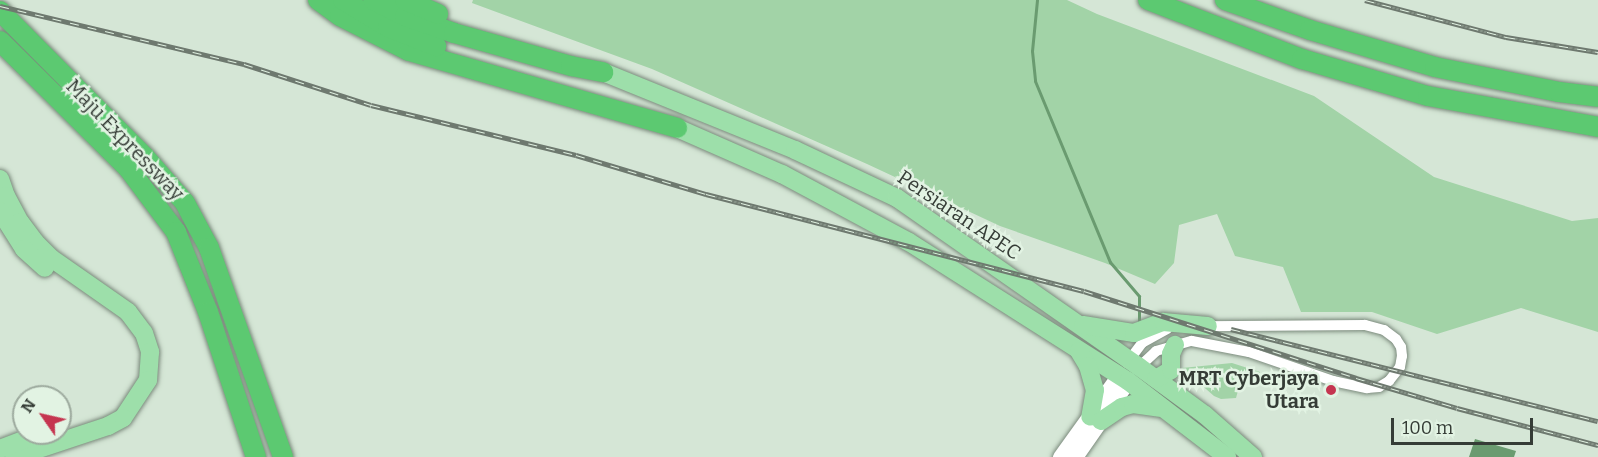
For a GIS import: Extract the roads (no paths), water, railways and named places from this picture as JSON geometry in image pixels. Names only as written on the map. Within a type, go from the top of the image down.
[{"type":"highway","points":[[318,0],[340,16],[409,51],[677,128]]},
{"type":"highway","points":[[343,0],[388,27],[422,41],[552,82],[677,128]]},
{"type":"highway","points":[[373,0],[405,16],[454,33],[552,62],[603,72]]},
{"type":"highway","points":[[405,0],[425,10],[552,51],[603,72]]},
{"type":"highway","points":[[1148,0],[1302,59],[1428,96],[1598,127]]},
{"type":"highway","points":[[1226,0],[1310,30],[1435,67],[1559,92],[1598,97]]},
{"type":"highway","name":"Maju Expressway","points":[[0,11],[145,157],[185,203],[197,222],[283,457]]},
{"type":"highway","name":"Maju Expressway","points":[[0,41],[128,168],[176,232],[204,302],[256,457]]},
{"type":"main road","name":"Persiaran APEC","points":[[603,72],[795,150],[897,198],[1134,363],[1254,457]]},
{"type":"main road","points":[[677,128],[782,174],[880,225],[1123,378],[1227,457]]},
{"type":"main road","points":[[0,179],[20,222],[35,242],[51,258],[128,312],[144,333],[150,352],[148,380],[123,417],[108,426],[14,457]]},
{"type":"main road","points":[[0,211],[24,249],[43,267],[119,321],[131,336],[138,353],[137,377],[129,394],[116,408],[103,416],[72,425]]},
{"type":"main road","points":[[1078,324],[1134,333],[1162,322],[1208,326]]},
{"type":"main road","points":[[1156,380],[1171,370],[1171,354],[1175,345]]},
{"type":"main road","points":[[1078,349],[1088,366],[1095,390],[1095,419]]},
{"type":"main road","points":[[1075,457],[1095,419],[1123,378]]},
{"type":"main road","points":[[1060,457],[1095,419],[1133,404],[1162,408]]},
{"type":"street","points":[[1123,378],[1134,363],[1142,343],[1167,329],[1208,326],[1365,326],[1384,330],[1396,339],[1401,347],[1402,356],[1400,366],[1389,381],[1379,387],[1367,388],[1333,381],[1231,347],[1192,342],[1156,351],[1134,363]]},
{"type":"waterway","points":[[1037,0],[1032,51],[1035,81],[1110,262],[1139,296],[1139,322]]},
{"type":"railway","points":[[1365,0],[1506,37],[1598,52]]},
{"type":"railway","points":[[0,6],[244,64],[371,105],[576,155],[706,194],[1084,291],[1356,378],[1457,408],[1598,445]]},
{"type":"railway","points":[[1231,329],[1598,421]]},
{"type":"place","name":"MRT Cyberjaya Utara","points":[[1331,390]]}]
